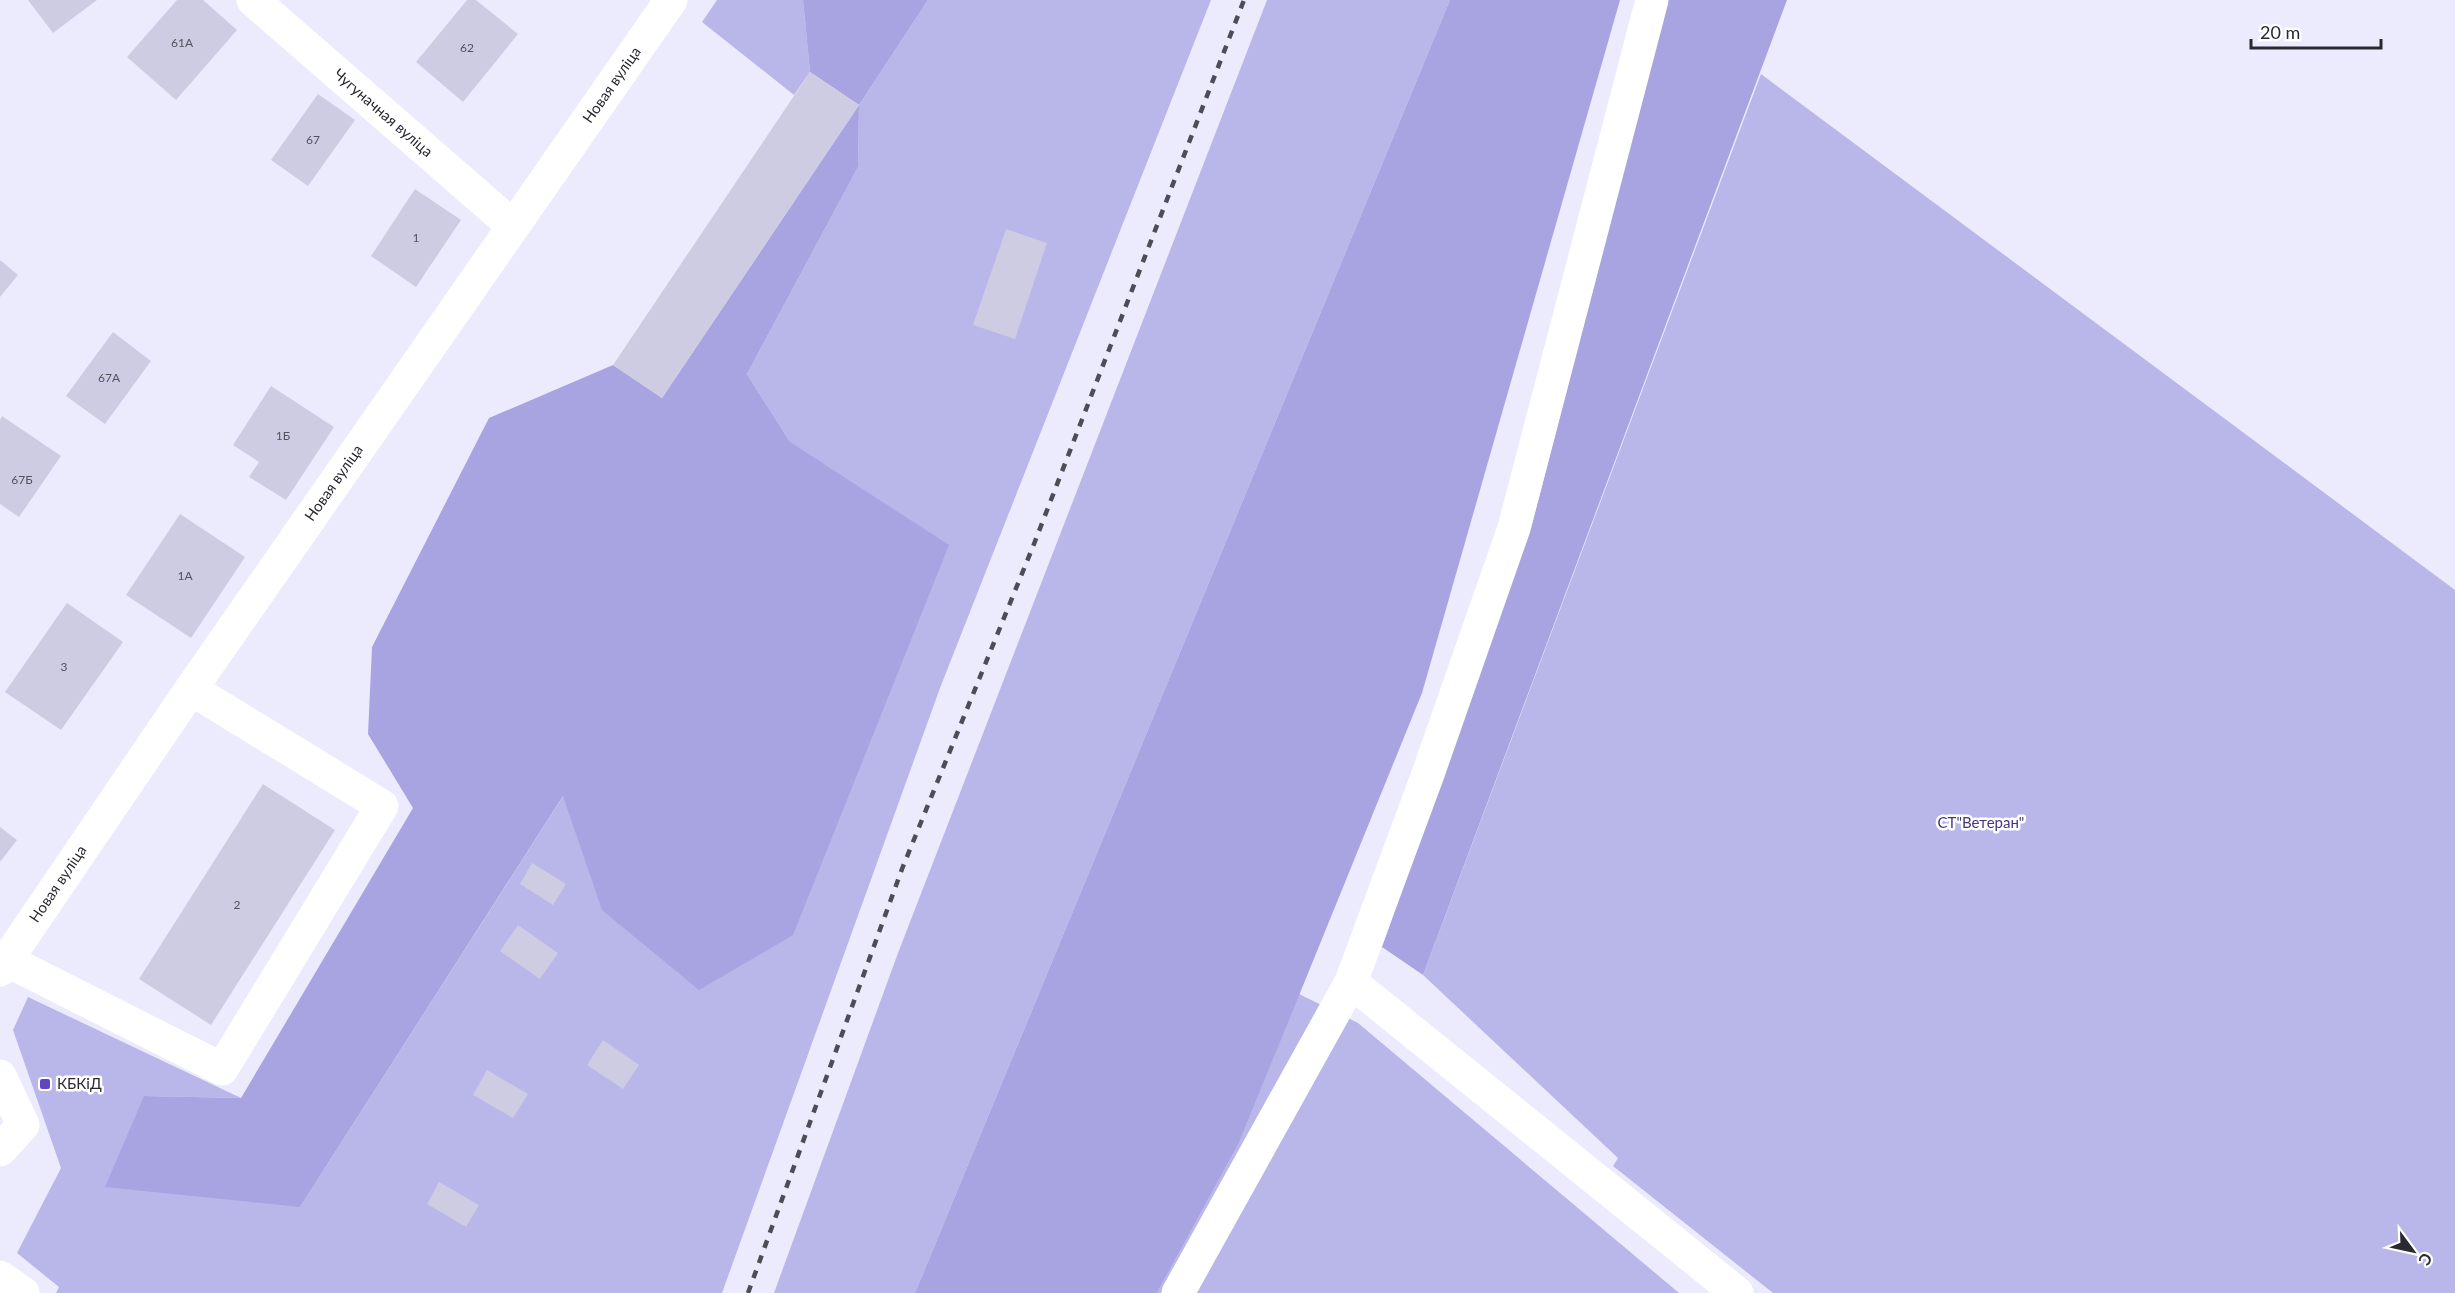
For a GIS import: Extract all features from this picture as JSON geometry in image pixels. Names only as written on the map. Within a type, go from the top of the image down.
[{"type":"street","name":"Чугуначная вуліца","points":[[253,0],[513,226]]},
{"type":"street","name":"Новая вуліца","points":[[3,965],[191,689],[671,0]]},
{"type":"street","points":[[1178,1293],[1351,982],[1428,774],[1514,528],[1652,0]]},
{"type":"street","points":[[3,965],[222,1069],[382,806],[191,689]]},
{"type":"street","points":[[1351,982],[1737,1293]]},
{"type":"street","points":[[0,1076],[23,1125],[0,1150]]},
{"type":"street","points":[[0,1277],[23,1293]]},
{"type":"green space","points":[[717,0],[803,0],[810,72],[794,95],[702,22]]},
{"type":"green space","points":[[928,0],[1211,0],[940,688],[722,1293],[56,1293],[59,1287],[17,1253],[61,1168],[13,1030],[28,997],[241,1098],[144,1096],[300,1207],[790,442],[747,374],[858,167],[859,105]]},
{"type":"green space","points":[[1267,0],[1450,0],[915,1293],[774,1293],[898,953]]},
{"type":"green space","name":"СТ\"Ветеран\"","points":[[1761,74],[2455,590],[2455,1293],[1773,1293],[1613,1166],[1618,1158],[1423,975]]},
{"type":"green space","points":[[1299,994],[1358,1023],[1679,1293],[1157,1293],[1239,1143]]},
{"type":"shaded area","points":[[803,0],[928,0],[859,105],[810,72]]},
{"type":"shaded area","points":[[1450,0],[1620,0],[1422,693],[1239,1143],[1157,1293],[915,1293]]},
{"type":"shaded area","points":[[1668,0],[1787,0],[1423,975],[1382,947],[1531,528]]},
{"type":"shaded area","points":[[859,105],[858,167],[747,374],[790,442],[949,545],[793,935],[699,990],[602,910],[563,796],[300,1207],[105,1187],[144,1096],[241,1098],[413,808],[368,734],[372,647],[489,418],[613,365],[662,398]]},
{"type":"building","points":[[28,0],[97,0],[53,33]]},
{"type":"building","points":[[177,0],[203,0],[237,30],[176,100],[127,57]]},
{"type":"building","points":[[467,0],[476,0],[518,34],[463,102],[416,62]]},
{"type":"building","points":[[810,72],[859,105],[662,398],[613,365]]},
{"type":"building","points":[[318,94],[355,120],[308,186],[271,160]]},
{"type":"building","points":[[415,189],[461,220],[416,287],[371,256]]},
{"type":"building","points":[[1006,229],[1047,243],[1015,339],[973,325]]},
{"type":"building","points":[[0,260],[18,275],[0,297]]},
{"type":"building","points":[[113,332],[151,361],[105,424],[66,396]]},
{"type":"building","points":[[271,386],[334,427],[286,500],[249,477],[259,462],[233,445]]},
{"type":"building","points":[[2,416],[61,456],[19,517],[0,504],[0,420]]},
{"type":"building","points":[[180,514],[245,557],[191,638],[126,595]]},
{"type":"building","points":[[67,603],[123,642],[61,730],[5,692]]},
{"type":"building","points":[[263,784],[335,830],[211,1025],[139,979]]},
{"type":"building","points":[[0,827],[17,840],[0,862]]},
{"type":"building","points":[[532,863],[566,884],[553,905],[520,884]]},
{"type":"building","points":[[518,925],[558,953],[540,979],[500,951]]},
{"type":"building","points":[[603,1040],[639,1065],[623,1089],[587,1065]]},
{"type":"building","points":[[487,1070],[528,1094],[513,1118],[473,1095]]},
{"type":"building","points":[[439,1182],[479,1205],[466,1227],[427,1204]]},
{"type":"railway","points":[[748,1293],[902,869],[1034,544],[1244,0]]},
{"type":"place","name":"КБКіД","points":[[45,1084]]}]
